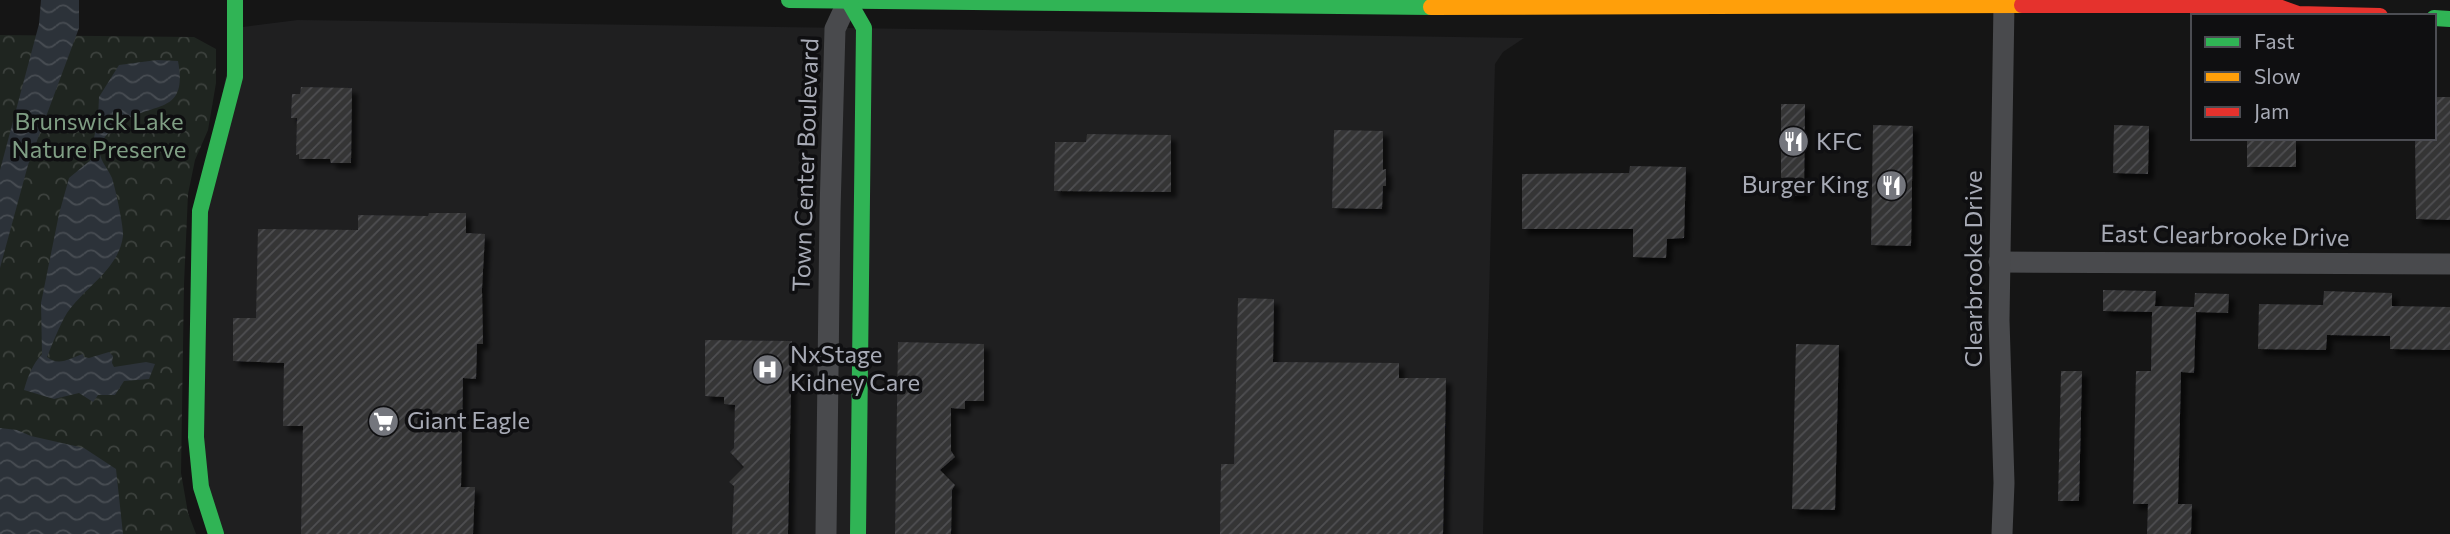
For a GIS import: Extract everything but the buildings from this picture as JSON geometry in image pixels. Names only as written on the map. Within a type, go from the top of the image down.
[{"type":"main road","points":[[216,534],[201,487],[196,438],[200,211],[235,77],[235,0]]},
{"type":"main road","points":[[789,0],[1395,7],[2280,2],[2298,14]]},
{"type":"main road","points":[[848,1],[864,28],[858,534]]},
{"type":"street","name":"Town Center Boulevard","points":[[826,534],[835,29],[848,1]]},
{"type":"street","name":"Clearbrooke Drive","points":[[2003,534],[1999,262],[2004,4]]},
{"type":"street","name":"East Clearbrooke Drive","points":[[1999,262],[2450,264]]},
{"type":"shaded area","points":[[298,20],[1524,38],[1503,52],[1495,64],[1483,534],[217,534],[196,437],[200,211],[235,28]]},
{"type":"green space","name":"Brunswick Lake Nature Preserve","points":[[0,35],[194,37],[216,49],[216,83],[208,130],[195,160],[188,194],[184,284],[181,473],[188,513],[196,534],[0,534]]},
{"type":"water","points":[[41,0],[79,0],[79,28],[28,165],[0,268],[0,170],[39,24]]},
{"type":"water","points":[[157,60],[178,61],[180,79],[172,100],[115,127],[103,139],[100,149],[101,158],[112,178],[119,207],[123,231],[120,248],[108,268],[67,313],[47,357],[60,362],[83,354],[89,358],[109,352],[113,356],[114,367],[146,362],[155,364],[149,379],[124,381],[115,395],[98,395],[93,402],[79,393],[54,399],[24,390],[31,371],[42,354],[41,303],[59,214],[69,178],[93,158],[91,153],[99,97],[119,65]]},
{"type":"water","points":[[0,428],[84,448],[116,469],[123,534],[0,534]]},
{"type":"traffic: fast","points":[[216,534],[201,487],[196,437],[200,211],[235,77],[235,0]]},
{"type":"traffic: fast","points":[[789,0],[1431,7]]},
{"type":"traffic: fast","points":[[848,0],[864,28],[858,534]]},
{"type":"traffic: fast","points":[[2436,18],[2450,19]]},
{"type":"traffic: slow","points":[[1431,7],[2022,5]]},
{"type":"traffic: jam","points":[[2022,5],[2273,5],[2298,14]]},
{"type":"place","name":"KFC","points":[[1793,142]]},
{"type":"place","name":"Burger King","points":[[1892,185]]},
{"type":"place","name":"NxStage Kidney Care","points":[[767,369]]},
{"type":"place","name":"Giant Eagle","points":[[384,421]]}]
